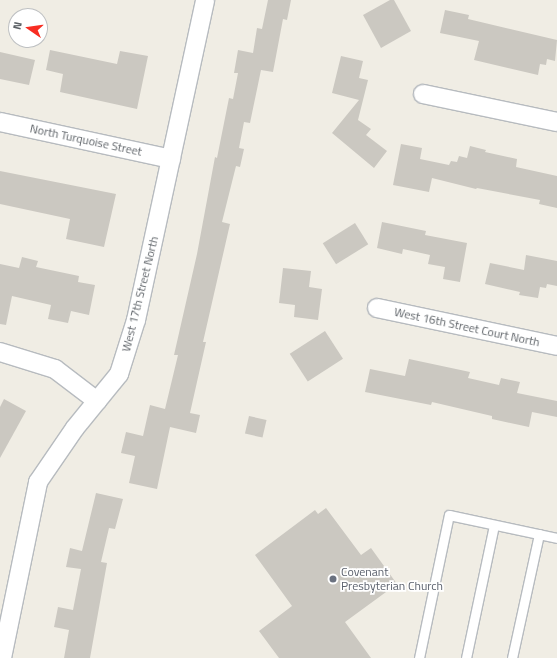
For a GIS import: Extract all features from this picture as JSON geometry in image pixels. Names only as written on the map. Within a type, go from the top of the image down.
[{"type":"street","name":"West 17th Street North","points":[[2,658],[38,482],[75,428],[119,374],[136,320],[205,0]]},
{"type":"street","points":[[424,94],[557,122]]},
{"type":"street","name":"North Turquoise Street","points":[[0,122],[171,159]]},
{"type":"street","name":"West 16th Street Court North","points":[[377,308],[557,346]]},
{"type":"street","points":[[0,352],[55,369],[97,401]]},
{"type":"lane","points":[[419,658],[449,515],[557,538]]},
{"type":"lane","points":[[466,658],[494,525]]},
{"type":"lane","points":[[512,658],[539,534]]},
{"type":"building","points":[[268,0],[291,0],[287,20],[283,19],[273,72],[261,70],[250,123],[244,122],[239,148],[244,149],[240,167],[236,166],[222,222],[230,224],[203,342],[206,342],[190,413],[200,415],[196,433],[170,427],[157,489],[129,483],[135,456],[121,453],[126,432],[143,436],[150,405],[165,409],[178,355],[174,355],[197,254],[215,157],[217,158],[229,98],[233,99],[238,73],[234,73],[238,50],[253,53],[257,28],[262,29]]},
{"type":"building","points":[[390,0],[394,0],[411,31],[381,48],[363,15]]},
{"type":"building","points":[[445,10],[469,15],[468,19],[557,40],[555,61],[547,59],[546,65],[540,64],[538,75],[474,60],[479,41],[440,33]]},
{"type":"building","points":[[50,50],[117,64],[120,51],[148,56],[137,109],[60,92],[63,74],[46,70]]},
{"type":"building","points":[[0,52],[35,60],[29,85],[0,79]]},
{"type":"building","points":[[341,56],[363,61],[359,78],[368,80],[358,120],[371,129],[366,135],[387,151],[374,168],[332,133],[359,100],[332,93]]},
{"type":"building","points":[[401,144],[422,148],[420,159],[449,165],[451,161],[457,162],[459,156],[467,158],[470,146],[486,150],[485,152],[517,159],[516,167],[557,176],[557,208],[539,204],[540,200],[476,189],[432,178],[429,192],[393,185]]},
{"type":"building","points":[[0,171],[116,194],[104,247],[66,239],[70,219],[0,204]]},
{"type":"building","points":[[382,222],[426,231],[425,235],[467,243],[460,282],[443,279],[445,267],[428,264],[430,255],[403,249],[402,254],[377,248]]},
{"type":"building","points":[[355,223],[368,244],[336,264],[323,243]]},
{"type":"building","points":[[526,255],[557,261],[557,286],[547,284],[546,288],[540,287],[538,298],[519,295],[520,292],[485,284],[490,263],[524,270]]},
{"type":"building","points":[[22,257],[38,261],[36,267],[79,276],[78,282],[95,285],[89,315],[71,311],[68,323],[48,319],[51,305],[12,296],[6,325],[0,324],[0,264],[19,268]]},
{"type":"building","points":[[283,268],[311,271],[309,287],[322,289],[318,320],[294,317],[295,305],[279,303]]},
{"type":"building","points":[[325,331],[343,359],[308,382],[290,354]]},
{"type":"building","points":[[409,359],[470,372],[468,378],[499,385],[501,378],[520,382],[517,393],[557,401],[557,417],[532,412],[529,427],[492,419],[492,416],[432,402],[431,405],[365,392],[370,369],[405,376]]},
{"type":"building","points":[[4,399],[26,411],[0,458],[0,407]]},
{"type":"building","points":[[249,416],[267,420],[262,438],[245,434]]},
{"type":"building","points":[[96,493],[123,499],[115,529],[109,528],[101,562],[107,563],[90,658],[64,658],[69,630],[54,627],[58,607],[73,610],[81,569],[66,567],[70,548],[82,551]]},
{"type":"building","name":"Covenant Presbyterian Church","points":[[326,508],[361,555],[371,548],[397,584],[345,622],[371,658],[279,658],[259,631],[292,606],[255,555],[315,510],[318,514]]},
{"type":"place","name":"Covenant Presbyterian Church","points":[[333,579]]}]
